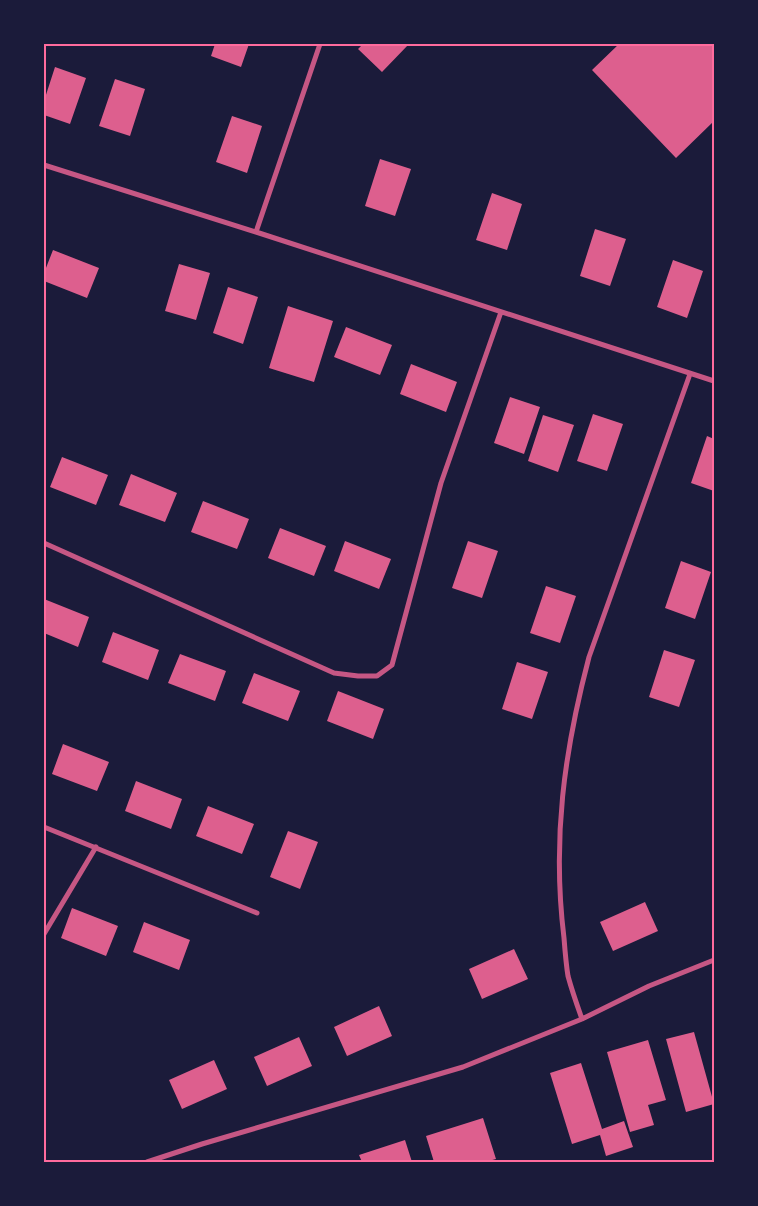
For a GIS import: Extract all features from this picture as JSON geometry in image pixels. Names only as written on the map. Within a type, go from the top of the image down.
[{"type":"street","points":[[256,232],[320,44]]},
{"type":"street","points":[[44,165],[256,232],[714,382]]},
{"type":"street","points":[[44,544],[334,673],[376,676],[392,666],[441,483],[501,312]]},
{"type":"street","points":[[582,1019],[568,976],[561,916],[559,855],[565,765],[576,705],[589,657],[690,374]]},
{"type":"street","points":[[44,827],[257,914]]},
{"type":"street","points":[[44,934],[96,848]]},
{"type":"street","points":[[147,1162],[463,1066],[582,1019],[649,986],[714,960]]},
{"type":"building","points":[[215,44],[249,44],[241,67],[211,56]]},
{"type":"building","points":[[363,44],[409,44],[382,72],[358,49]]},
{"type":"building","points":[[619,44],[714,44],[714,121],[676,158],[592,70]]},
{"type":"building","points":[[55,67],[86,78],[70,124],[44,115],[44,101]]},
{"type":"building","points":[[115,79],[145,89],[130,136],[99,126]]},
{"type":"building","points":[[232,116],[262,126],[247,173],[216,162]]},
{"type":"building","points":[[380,159],[411,169],[395,216],[365,206]]},
{"type":"building","points":[[492,193],[522,204],[507,250],[476,240]]},
{"type":"building","points":[[595,229],[626,239],[610,286],[580,276]]},
{"type":"building","points":[[53,250],[99,268],[87,298],[44,281],[44,273]]},
{"type":"building","points":[[673,260],[703,271],[687,318],[657,307]]},
{"type":"building","points":[[179,264],[210,273],[196,320],[165,311]]},
{"type":"building","points":[[228,287],[258,297],[243,344],[213,333]]},
{"type":"building","points":[[288,306],[333,321],[314,382],[269,368]]},
{"type":"building","points":[[346,327],[392,345],[380,375],[334,357]]},
{"type":"building","points":[[411,364],[457,382],[446,412],[400,394]]},
{"type":"building","points":[[510,397],[540,407],[524,454],[494,443]]},
{"type":"building","points":[[593,414],[623,424],[607,471],[577,461]]},
{"type":"building","points":[[543,415],[574,425],[558,472],[528,461]]},
{"type":"building","points":[[707,436],[714,439],[714,491],[691,483]]},
{"type":"building","points":[[62,457],[108,475],[96,505],[50,487]]},
{"type":"building","points":[[131,474],[177,493],[165,522],[119,505]]},
{"type":"building","points":[[203,501],[249,519],[237,549],[191,532]]},
{"type":"building","points":[[280,528],[326,546],[314,576],[268,558]]},
{"type":"building","points":[[345,541],[391,559],[379,589],[334,571]]},
{"type":"building","points":[[468,541],[498,551],[482,598],[452,588]]},
{"type":"building","points":[[681,561],[711,572],[695,619],[665,608]]},
{"type":"building","points":[[546,586],[576,596],[560,643],[530,633]]},
{"type":"building","points":[[44,599],[89,617],[78,647],[44,633]]},
{"type":"building","points":[[113,632],[159,650],[148,680],[102,662]]},
{"type":"building","points":[[664,650],[695,660],[679,707],[649,697]]},
{"type":"building","points":[[180,654],[226,671],[215,701],[168,683]]},
{"type":"building","points":[[517,662],[548,672],[532,719],[502,709]]},
{"type":"building","points":[[254,673],[300,691],[288,721],[242,703]]},
{"type":"building","points":[[338,691],[384,709],[373,739],[327,721]]},
{"type":"building","points":[[63,744],[109,762],[97,791],[52,774]]},
{"type":"building","points":[[136,781],[182,799],[171,829],[125,811]]},
{"type":"building","points":[[208,806],[254,824],[242,854],[196,836]]},
{"type":"building","points":[[288,831],[318,842],[300,889],[270,877]]},
{"type":"building","points":[[645,902],[658,931],[613,951],[600,922]]},
{"type":"building","points":[[72,908],[118,926],[106,956],[61,938]]},
{"type":"building","points":[[144,922],[190,940],[179,970],[133,952]]},
{"type":"building","points":[[514,949],[528,979],[482,999],[469,969]]},
{"type":"building","points":[[379,1006],[392,1036],[347,1056],[334,1027]]},
{"type":"building","points":[[694,1032],[714,1104],[686,1112],[666,1039]]},
{"type":"building","points":[[299,1037],[312,1066],[267,1086],[254,1057]]},
{"type":"building","points":[[648,1040],[666,1100],[648,1105],[654,1125],[630,1132],[607,1052]]},
{"type":"building","points":[[214,1060],[227,1089],[182,1109],[169,1080]]},
{"type":"building","points":[[581,1063],[602,1129],[624,1121],[633,1147],[606,1156],[600,1135],[572,1144],[550,1073]]},
{"type":"building","points":[[483,1118],[496,1159],[485,1162],[434,1162],[426,1136]]},
{"type":"building","points":[[405,1140],[412,1162],[362,1162],[359,1155]]}]
